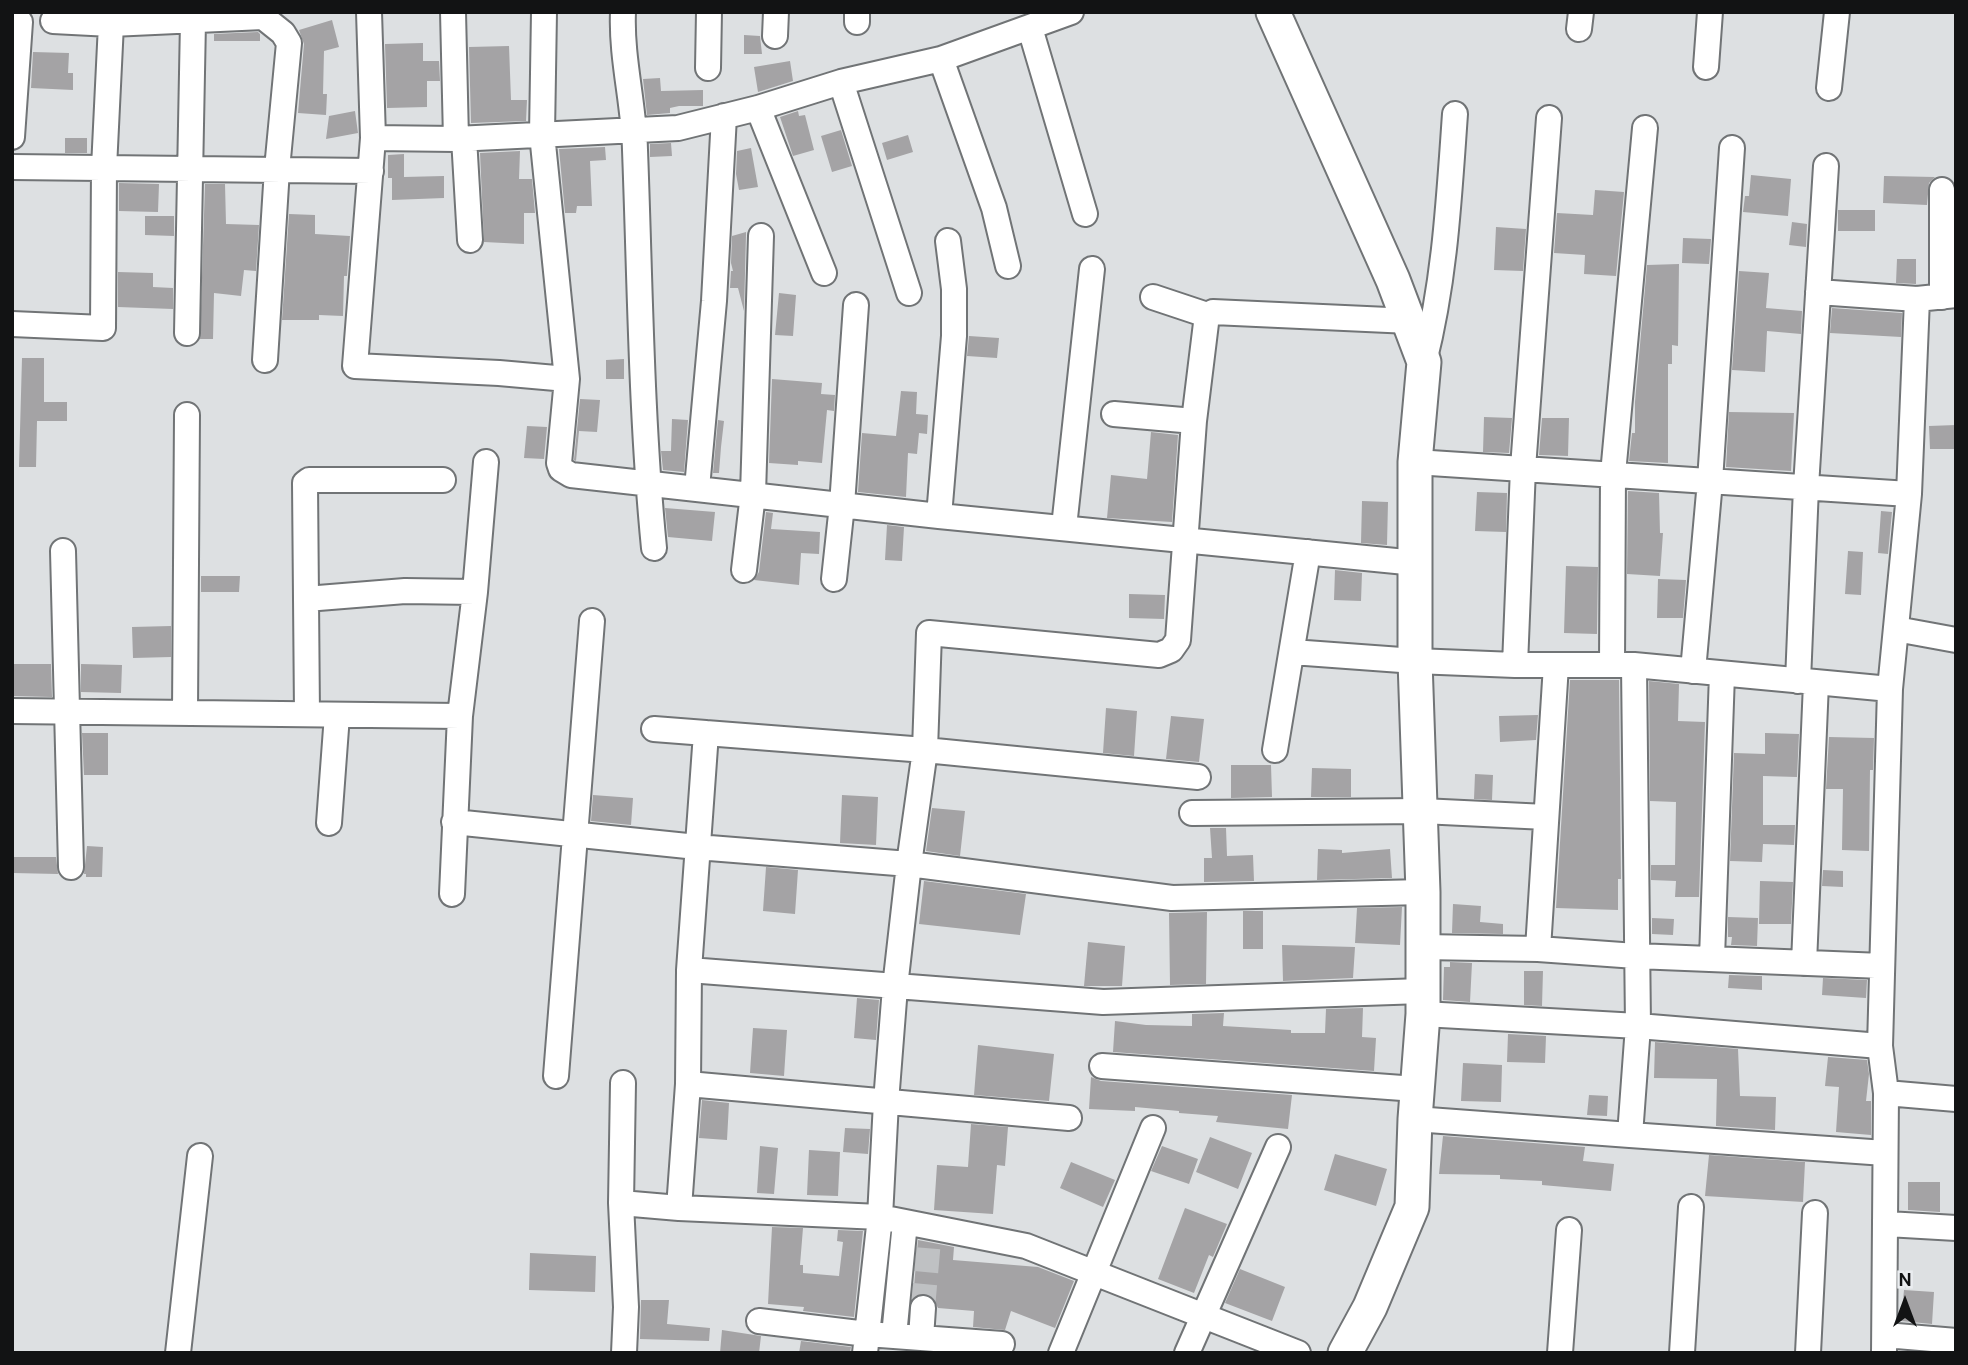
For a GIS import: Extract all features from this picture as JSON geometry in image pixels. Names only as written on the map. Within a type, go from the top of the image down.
[{"type":"street","points":[[369,12],[373,138],[355,366],[567,379]]},
{"type":"street","points":[[453,12],[460,139],[470,240]]},
{"type":"street","points":[[544,12],[542,134],[567,379],[559,463],[561,469],[571,475],[939,516],[1416,562]]},
{"type":"street","points":[[623,12],[622,35],[635,128],[648,482],[654,548]]},
{"type":"street","points":[[708,68],[709,12]]},
{"type":"street","points":[[373,138],[460,139],[635,128],[678,128],[841,82],[941,59],[1071,12]]},
{"type":"street","points":[[1273,12],[1410,321],[1424,362]]},
{"type":"street","points":[[1706,66],[1710,12]]},
{"type":"street","points":[[1829,88],[1837,12]]},
{"type":"street","points":[[12,136],[16,22],[53,17],[111,24],[160,17],[193,21],[263,14],[283,33],[289,43],[277,169],[265,360]]},
{"type":"street","points":[[187,333],[193,21]]},
{"type":"street","points":[[12,324],[103,328],[104,168],[111,24]]},
{"type":"street","points":[[1030,28],[1086,214]]},
{"type":"street","points":[[941,59],[994,208],[1008,266]]},
{"type":"street","points":[[841,82],[909,293]]},
{"type":"street","points":[[758,107],[824,273]]},
{"type":"street","points":[[1345,1353],[1370,1307],[1412,1207],[1423,947],[1422,811],[1415,661],[1415,463],[1424,362],[1436,317],[1444,259],[1455,114]]},
{"type":"street","points":[[697,488],[714,302],[724,116]]},
{"type":"street","points":[[1515,665],[1523,468],[1549,118]]},
{"type":"street","points":[[1630,1135],[1638,1026],[1613,474],[1645,128]]},
{"type":"street","points":[[1693,671],[1710,481],[1732,148]]},
{"type":"street","points":[[1804,962],[1806,486],[1826,166]]},
{"type":"street","points":[[12,167],[371,171]]},
{"type":"street","points":[[1942,190],[1938,297],[1909,494],[1890,689],[1880,1046],[1886,1093],[1885,1344],[1956,1341]]},
{"type":"street","points":[[744,570],[753,494],[761,236]]},
{"type":"street","points":[[939,516],[954,336],[954,289],[948,241]]},
{"type":"street","points":[[1064,527],[1092,269]]},
{"type":"street","points":[[1818,292],[1938,297]]},
{"type":"street","points":[[1153,297],[1207,315],[1213,312],[1410,321]]},
{"type":"street","points":[[834,579],[856,305]]},
{"type":"street","points":[[866,1343],[880,1217],[895,987],[925,750],[929,633],[1159,655],[1171,650],[1178,640],[1194,421],[1207,315]]},
{"type":"street","points":[[1114,414],[1194,421]]},
{"type":"street","points":[[185,712],[187,415]]},
{"type":"street","points":[[452,894],[460,716],[475,592],[486,462]]},
{"type":"street","points":[[1415,463],[1909,494]]},
{"type":"street","points":[[307,714],[305,483],[309,480],[443,480]]},
{"type":"street","points":[[63,551],[71,867]]},
{"type":"street","points":[[1275,750],[1308,552]]},
{"type":"street","points":[[306,599],[405,591],[475,592]]},
{"type":"street","points":[[556,1076],[592,621]]},
{"type":"street","points":[[1896,629],[1956,640]]},
{"type":"street","points":[[1292,652],[1515,665],[1623,664],[1890,689]]},
{"type":"street","points":[[1538,949],[1556,665]]},
{"type":"street","points":[[1712,958],[1723,674]]},
{"type":"street","points":[[12,711],[460,716]]},
{"type":"street","points":[[329,823],[337,715]]},
{"type":"street","points":[[654,729],[925,750],[1198,777]]},
{"type":"street","points":[[679,1208],[688,1084],[689,970],[706,733]]},
{"type":"street","points":[[1192,813],[1422,811],[1546,817]]},
{"type":"street","points":[[454,821],[697,847],[909,864],[1172,898],[1423,892]]},
{"type":"street","points":[[1423,947],[1538,949],[1636,956],[1882,966]]},
{"type":"street","points":[[689,970],[1103,1002],[1422,1003],[1638,1026],[1880,1046]]},
{"type":"street","points":[[1102,1066],[1415,1104],[1630,1135],[1885,1153]]},
{"type":"street","points":[[622,1083],[621,1203],[626,1307],[624,1353]]},
{"type":"street","points":[[688,1084],[1069,1118]]},
{"type":"street","points":[[1886,1093],[1956,1099]]},
{"type":"street","points":[[1061,1353],[1153,1128]]},
{"type":"street","points":[[1187,1353],[1278,1147]]},
{"type":"street","points":[[178,1353],[200,1156]]},
{"type":"street","points":[[621,1203],[880,1217],[905,1222],[929,1234],[1026,1246],[1298,1353]]},
{"type":"street","points":[[1682,1353],[1691,1207]]},
{"type":"street","points":[[1808,1353],[1815,1213]]},
{"type":"street","points":[[894,1336],[905,1222]]},
{"type":"street","points":[[1887,1224],[1956,1228]]},
{"type":"street","points":[[1560,1353],[1569,1230]]},
{"type":"street","points":[[920,1338],[923,1308]]},
{"type":"street","points":[[759,1321],[866,1343],[894,1336],[1003,1344]]},
{"type":"building","points":[[332,20],[339,47],[324,51],[323,94],[327,94],[326,115],[298,113],[304,44],[299,30]]},
{"type":"building","points":[[258,32],[260,41],[214,41],[214,34]]},
{"type":"building","points":[[744,35],[760,36],[762,54],[744,54]]},
{"type":"building","points":[[423,43],[423,61],[439,61],[440,81],[427,81],[427,107],[387,108],[385,44]]},
{"type":"building","points":[[509,46],[511,100],[527,100],[526,121],[471,123],[469,47]]},
{"type":"building","points":[[33,52],[69,53],[68,73],[73,73],[73,90],[31,88]]},
{"type":"building","points":[[790,61],[793,81],[758,92],[754,67]]},
{"type":"building","points":[[660,78],[661,91],[703,90],[703,106],[679,106],[670,108],[670,113],[647,115],[643,79]]},
{"type":"building","points":[[355,111],[358,133],[326,139],[329,116]]},
{"type":"building","points":[[798,111],[799,116],[805,115],[814,150],[793,156],[780,117]]},
{"type":"building","points":[[841,130],[852,166],[832,172],[821,136]]},
{"type":"building","points":[[908,135],[913,152],[887,160],[882,143]]},
{"type":"building","points":[[65,138],[87,138],[87,153],[65,153]]},
{"type":"building","points":[[671,143],[672,156],[650,157],[650,144]]},
{"type":"building","points":[[605,147],[606,160],[590,161],[592,206],[577,206],[576,213],[565,213],[559,149]]},
{"type":"building","points":[[751,148],[758,187],[739,190],[736,174],[737,151]]},
{"type":"building","points":[[520,151],[519,179],[532,179],[535,213],[524,213],[524,244],[484,242],[480,153]]},
{"type":"building","points":[[404,154],[404,177],[444,176],[444,198],[392,200],[388,155]]},
{"type":"building","points":[[1751,175],[1791,179],[1788,216],[1743,212],[1745,196],[1749,196]]},
{"type":"building","points":[[1884,176],[1935,177],[1929,183],[1927,205],[1883,203]]},
{"type":"building","points":[[119,183],[159,184],[158,212],[119,211]]},
{"type":"building","points":[[205,184],[225,184],[226,224],[259,225],[256,271],[244,270],[241,296],[214,293],[213,339],[200,339]]},
{"type":"building","points":[[1595,190],[1624,192],[1616,276],[1584,274],[1585,255],[1554,253],[1557,213],[1593,215]]},
{"type":"building","points":[[1838,210],[1875,210],[1875,231],[1838,231]]},
{"type":"building","points":[[289,214],[315,215],[315,234],[350,236],[347,276],[344,276],[343,316],[319,315],[319,320],[282,320]]},
{"type":"building","points":[[145,216],[174,216],[174,236],[145,235]]},
{"type":"building","points":[[1792,222],[1807,224],[1806,247],[1789,245]]},
{"type":"building","points":[[1496,227],[1526,229],[1523,271],[1494,270]]},
{"type":"building","points":[[746,232],[744,311],[738,288],[730,288],[733,271],[732,236]]},
{"type":"building","points":[[1683,238],[1711,239],[1709,264],[1682,263]]},
{"type":"building","points":[[1897,259],[1916,259],[1916,284],[1896,283]]},
{"type":"building","points":[[1679,264],[1678,346],[1672,345],[1672,364],[1668,364],[1668,463],[1629,461],[1632,433],[1635,433],[1635,402],[1647,265]]},
{"type":"building","points":[[1739,271],[1769,273],[1766,308],[1802,311],[1801,334],[1767,331],[1765,372],[1732,370]]},
{"type":"building","points":[[118,272],[153,273],[153,287],[173,288],[173,309],[118,307]]},
{"type":"building","points":[[779,293],[796,295],[793,336],[775,335]]},
{"type":"building","points":[[1832,308],[1902,313],[1901,337],[1830,333]]},
{"type":"building","points":[[969,336],[999,338],[997,358],[967,356]]},
{"type":"building","points":[[22,358],[44,358],[44,402],[67,402],[67,421],[37,421],[36,467],[19,467]]},
{"type":"building","points":[[624,359],[624,379],[606,379],[606,360]]},
{"type":"building","points":[[772,379],[822,383],[821,394],[835,395],[834,411],[827,410],[822,463],[769,463]]},
{"type":"building","points":[[901,391],[917,392],[916,414],[928,415],[927,434],[919,433],[917,454],[908,453],[906,497],[858,492],[862,433],[896,436]]},
{"type":"building","points":[[580,399],[600,400],[597,432],[579,431],[576,461],[574,460]]},
{"type":"building","points":[[1729,412],[1794,413],[1791,471],[1726,467]]},
{"type":"building","points":[[1484,417],[1512,418],[1509,453],[1483,452]]},
{"type":"building","points":[[1542,418],[1569,418],[1568,456],[1539,455]]},
{"type":"building","points":[[672,419],[688,420],[684,472],[663,470],[661,451],[671,451]]},
{"type":"building","points":[[718,420],[724,421],[719,473],[713,473]]},
{"type":"building","points":[[1956,425],[1956,449],[1930,449],[1929,426]]},
{"type":"building","points":[[527,426],[547,427],[544,459],[524,458]]},
{"type":"building","points":[[1151,432],[1178,435],[1172,522],[1107,518],[1111,475],[1147,479]]},
{"type":"building","points":[[1628,491],[1659,493],[1660,533],[1663,533],[1660,576],[1627,574]]},
{"type":"building","points":[[1477,492],[1507,493],[1506,532],[1475,531]]},
{"type":"building","points":[[1362,501],[1388,502],[1387,545],[1361,543]]},
{"type":"building","points":[[665,508],[715,512],[712,541],[668,537]]},
{"type":"building","points":[[1881,511],[1892,512],[1888,554],[1878,553]]},
{"type":"building","points":[[766,512],[773,513],[771,529],[820,532],[819,554],[801,553],[799,585],[754,580],[759,572]]},
{"type":"building","points":[[887,525],[904,527],[902,561],[885,560]]},
{"type":"building","points":[[1848,551],[1863,552],[1861,595],[1845,594]]},
{"type":"building","points":[[1566,566],[1598,567],[1597,634],[1564,633]]},
{"type":"building","points":[[1335,570],[1362,573],[1361,601],[1334,600]]},
{"type":"building","points":[[201,576],[240,576],[239,592],[201,592]]},
{"type":"building","points":[[1658,579],[1686,580],[1683,618],[1657,618]]},
{"type":"building","points":[[1129,594],[1165,595],[1164,619],[1129,618]]},
{"type":"building","points":[[171,626],[171,657],[133,658],[132,627]]},
{"type":"building","points":[[12,664],[51,664],[52,697],[12,696]]},
{"type":"building","points":[[81,664],[122,665],[121,693],[81,692]]},
{"type":"building","points":[[1570,680],[1619,680],[1621,879],[1618,879],[1618,910],[1556,908]]},
{"type":"building","points":[[1649,681],[1679,684],[1678,721],[1705,722],[1699,897],[1675,897],[1676,881],[1651,880],[1651,865],[1675,865],[1676,802],[1650,801]]},
{"type":"building","points":[[1106,708],[1137,711],[1134,756],[1103,753]]},
{"type":"building","points":[[1538,715],[1536,740],[1500,742],[1499,716]]},
{"type":"building","points":[[1171,716],[1204,719],[1199,762],[1166,759]]},
{"type":"building","points":[[82,733],[108,733],[108,775],[84,775]]},
{"type":"building","points":[[1765,733],[1799,734],[1797,777],[1763,776],[1763,825],[1795,825],[1794,845],[1763,844],[1762,862],[1730,861],[1734,753],[1765,754]]},
{"type":"building","points":[[1829,737],[1874,738],[1873,770],[1870,770],[1869,851],[1842,850],[1843,789],[1826,789]]},
{"type":"building","points":[[1231,765],[1271,765],[1272,797],[1231,798]]},
{"type":"building","points":[[1312,768],[1351,769],[1351,797],[1311,797]]},
{"type":"building","points":[[1475,774],[1493,775],[1492,800],[1474,799]]},
{"type":"building","points":[[593,795],[633,798],[631,825],[591,821]]},
{"type":"building","points":[[842,795],[878,797],[876,845],[840,843]]},
{"type":"building","points":[[932,808],[965,811],[960,856],[926,851]]},
{"type":"building","points":[[1210,828],[1226,828],[1227,856],[1253,855],[1254,881],[1204,882],[1204,858],[1212,858]]},
{"type":"building","points":[[87,846],[103,847],[102,877],[86,877],[84,874]]},
{"type":"building","points":[[1318,849],[1342,850],[1342,853],[1390,849],[1392,878],[1317,880]]},
{"type":"building","points":[[13,857],[56,857],[58,874],[13,873]]},
{"type":"building","points":[[766,867],[798,870],[795,914],[763,911]]},
{"type":"building","points":[[1823,870],[1843,871],[1843,887],[1822,886]]},
{"type":"building","points":[[924,881],[1026,894],[1020,935],[919,924]]},
{"type":"building","points":[[1760,881],[1793,882],[1791,924],[1759,924]]},
{"type":"building","points":[[1453,904],[1481,906],[1480,922],[1503,924],[1503,934],[1452,933]]},
{"type":"building","points":[[1402,907],[1400,945],[1355,943],[1357,908]]},
{"type":"building","points":[[1243,911],[1263,911],[1263,949],[1243,949]]},
{"type":"building","points":[[1207,912],[1206,984],[1170,985],[1169,913]]},
{"type":"building","points":[[1728,917],[1758,918],[1757,946],[1731,945],[1732,937],[1728,937]]},
{"type":"building","points":[[1652,918],[1674,919],[1673,935],[1652,934]]},
{"type":"building","points":[[1088,942],[1125,946],[1122,986],[1084,986]]},
{"type":"building","points":[[1282,945],[1355,947],[1353,978],[1283,981]]},
{"type":"building","points":[[1450,962],[1472,963],[1470,1002],[1443,1000],[1444,967],[1450,967]]},
{"type":"building","points":[[1524,971],[1543,971],[1542,1006],[1524,1005]]},
{"type":"building","points":[[1729,975],[1762,976],[1762,990],[1728,988]]},
{"type":"building","points":[[1823,978],[1867,980],[1866,998],[1822,995]]},
{"type":"building","points":[[857,998],[879,1000],[876,1040],[854,1038]]},
{"type":"building","points":[[1363,1008],[1362,1037],[1376,1038],[1374,1071],[1113,1052],[1115,1021],[1192,1026],[1192,1014],[1224,1013],[1223,1026],[1291,1030],[1291,1033],[1325,1033],[1326,1009]]},
{"type":"building","points":[[753,1028],[787,1030],[784,1076],[750,1073]]},
{"type":"building","points":[[1508,1034],[1546,1036],[1545,1063],[1507,1062]]},
{"type":"building","points":[[1655,1042],[1738,1049],[1740,1096],[1776,1097],[1775,1130],[1716,1126],[1717,1079],[1654,1078]]},
{"type":"building","points":[[978,1045],[1054,1054],[1049,1101],[974,1095]]},
{"type":"building","points":[[1828,1057],[1867,1060],[1869,1074],[1866,1101],[1871,1101],[1871,1135],[1836,1132],[1839,1087],[1825,1086]]},
{"type":"building","points":[[1463,1063],[1502,1065],[1501,1102],[1461,1101]]},
{"type":"building","points":[[1091,1077],[1101,1081],[1292,1095],[1288,1129],[1216,1122],[1218,1116],[1179,1111],[1135,1107],[1135,1111],[1089,1109]]},
{"type":"building","points":[[1589,1095],[1608,1096],[1607,1116],[1587,1115]]},
{"type":"building","points":[[702,1100],[729,1103],[727,1140],[699,1138]]},
{"type":"building","points":[[971,1124],[1008,1127],[1005,1166],[997,1165],[993,1214],[934,1210],[937,1165],[968,1167]]},
{"type":"building","points":[[845,1128],[870,1129],[868,1154],[843,1152]]},
{"type":"building","points":[[1443,1136],[1585,1147],[1583,1161],[1614,1164],[1611,1191],[1542,1185],[1542,1181],[1500,1179],[1500,1175],[1439,1174]]},
{"type":"building","points":[[1210,1137],[1252,1153],[1238,1189],[1196,1172]]},
{"type":"building","points":[[760,1146],[778,1148],[774,1194],[757,1193]]},
{"type":"building","points":[[1162,1146],[1198,1159],[1189,1184],[1151,1171]]},
{"type":"building","points":[[809,1150],[840,1152],[838,1196],[807,1195]]},
{"type":"building","points":[[1335,1154],[1387,1169],[1376,1206],[1324,1190]]},
{"type":"building","points":[[1709,1155],[1805,1162],[1803,1202],[1705,1196]]},
{"type":"building","points":[[1071,1162],[1115,1180],[1103,1207],[1060,1188]]},
{"type":"building","points":[[1908,1182],[1940,1182],[1940,1212],[1908,1210]]},
{"type":"building","points":[[1185,1208],[1227,1224],[1213,1257],[1209,1255],[1194,1293],[1158,1279]]},
{"type":"building","points":[[772,1227],[803,1228],[800,1265],[803,1265],[803,1273],[839,1276],[843,1242],[837,1241],[838,1230],[863,1231],[854,1317],[803,1311],[804,1307],[768,1304]]},
{"type":"building","points":[[918,1240],[954,1247],[953,1260],[1038,1267],[1074,1281],[1055,1328],[1011,1311],[1005,1330],[973,1327],[974,1311],[938,1308],[932,1296],[925,1293],[913,1298]]},
{"type":"building","points":[[530,1253],[596,1256],[595,1292],[529,1290]]},
{"type":"building","points":[[1240,1269],[1285,1287],[1272,1321],[1225,1303]]},
{"type":"building","points":[[1904,1290],[1934,1292],[1932,1324],[1901,1321]]},
{"type":"building","points":[[641,1300],[669,1300],[667,1324],[710,1328],[709,1341],[640,1339]]},
{"type":"building","points":[[722,1330],[761,1336],[759,1353],[720,1353]]},
{"type":"building","points":[[801,1341],[851,1347],[850,1353],[799,1353]]},
{"type":"tunnel","points":[[923,1308],[929,1240]]}]
